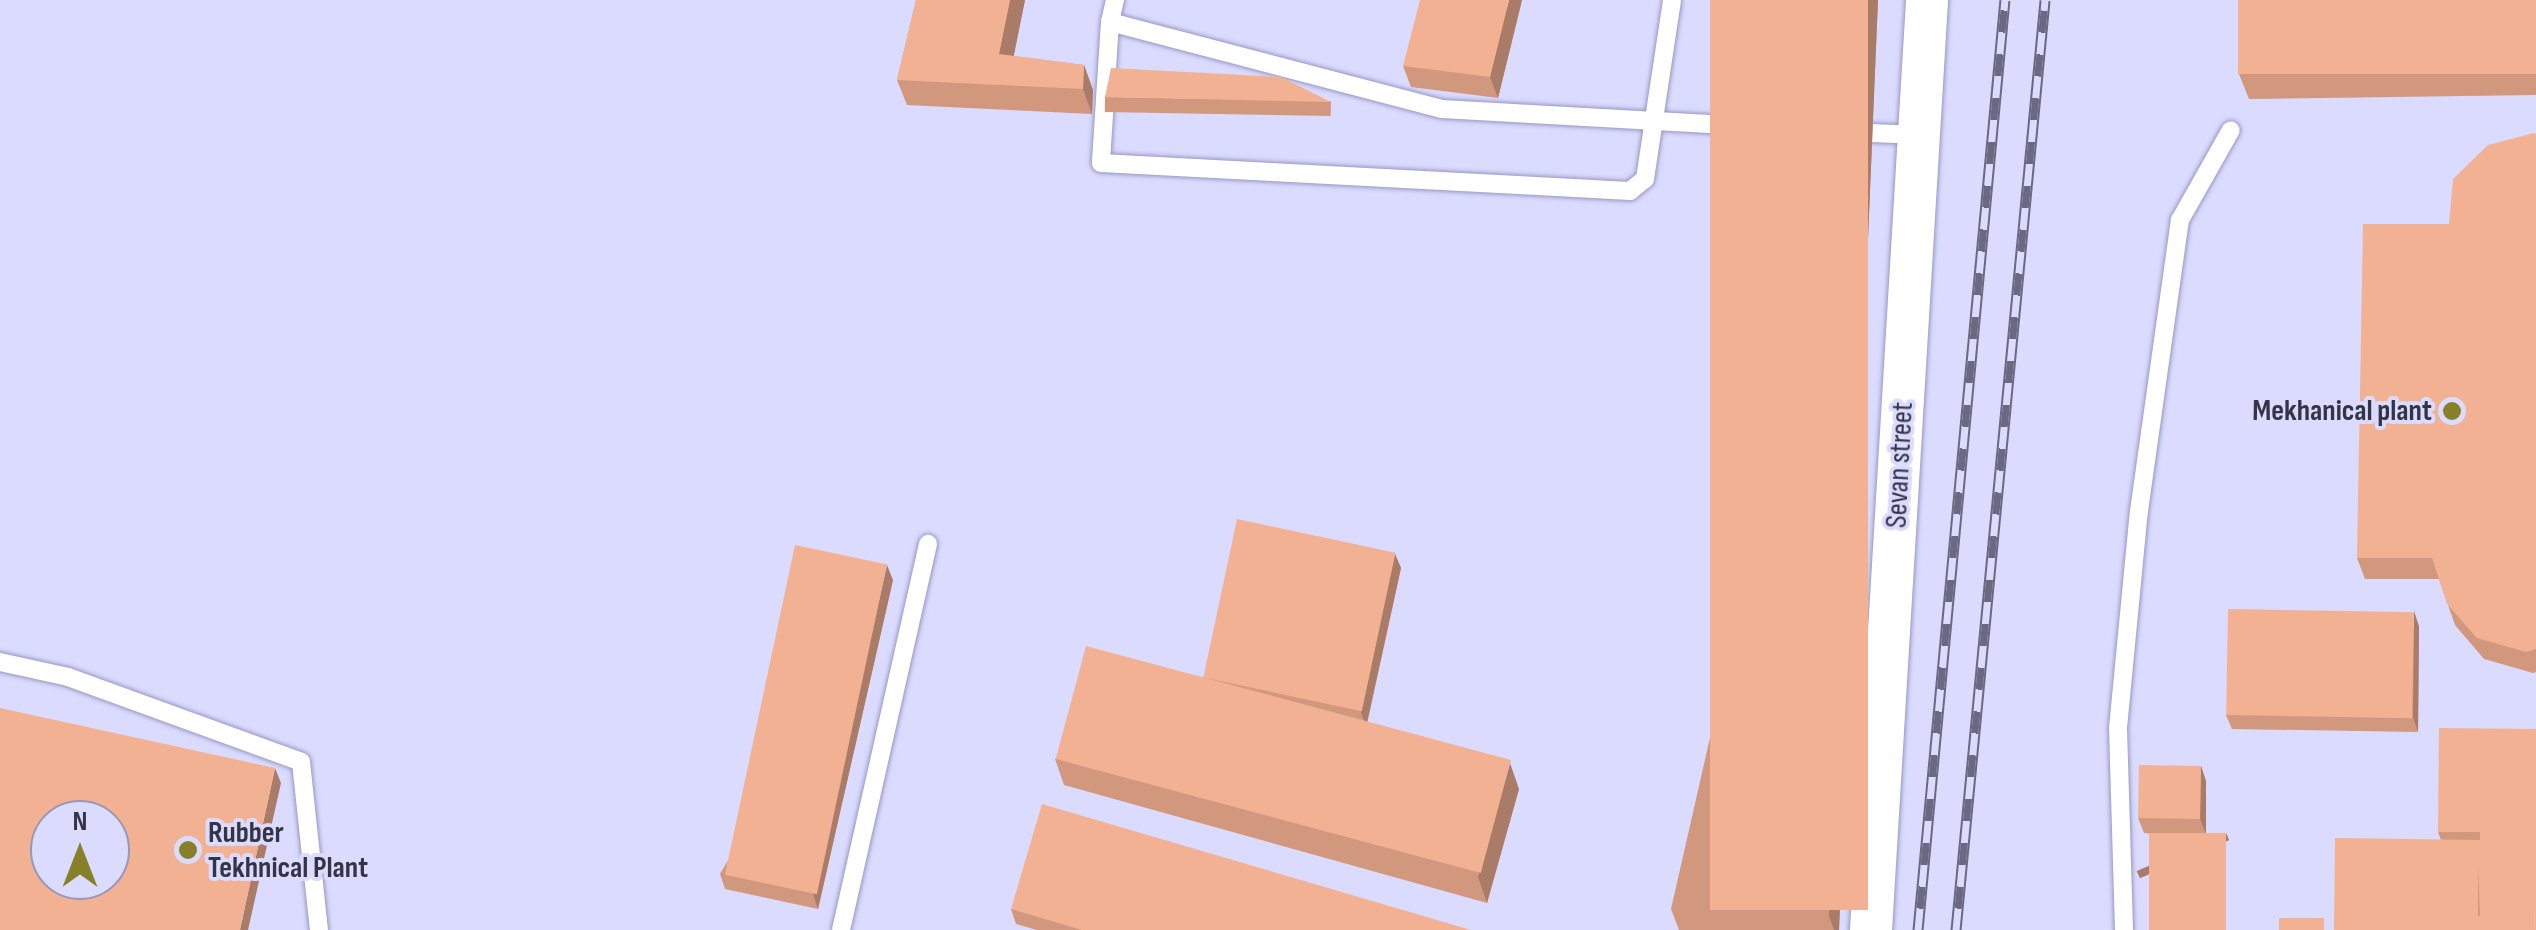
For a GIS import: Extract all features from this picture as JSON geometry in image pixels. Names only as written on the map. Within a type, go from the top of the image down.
[{"type":"street","name":"Sevan street","points":[[1871,930],[1927,0]]},
{"type":"lane","points":[[1116,0],[1110,22],[1101,164],[1630,191],[1645,178],[1672,0]]},
{"type":"lane","points":[[1110,22],[1442,109],[1714,124]]},
{"type":"lane","points":[[2124,930],[2118,728],[2139,512],[2180,220],[2231,130]]},
{"type":"lane","points":[[1871,132],[1920,135]]},
{"type":"lane","points":[[841,930],[928,544]]},
{"type":"lane","points":[[0,662],[68,677],[301,762],[319,930]]},
{"type":"building","points":[[916,0],[1010,0],[999,54],[1084,65],[1083,89],[897,80]]},
{"type":"building","points":[[1420,0],[1509,0],[1490,77],[1403,66]]},
{"type":"building","points":[[1710,0],[1868,0],[1868,910],[1710,910]]},
{"type":"building","points":[[2238,0],[2536,0],[2536,74],[2238,74]]},
{"type":"building","points":[[1111,68],[1281,77],[1331,102],[1105,97]]},
{"type":"building","name":"Mekhanical plant","points":[[2534,133],[2536,649],[2526,652],[2477,638],[2447,604],[2432,558],[2357,558],[2363,224],[2449,224],[2453,179],[2488,145]]},
{"type":"building","points":[[1237,519],[1395,553],[1362,711],[1203,677]]},
{"type":"building","points":[[795,545],[887,565],[817,894],[725,875]]},
{"type":"building","points":[[2228,609],[2414,612],[2412,718],[2226,715]]},
{"type":"building","points":[[1086,646],[1511,760],[1481,873],[1056,759]]},
{"type":"building","name":"Rubber Tekhnical Plant","points":[[0,708],[275,768],[240,930],[0,930]]},
{"type":"building","points":[[2439,728],[2536,729],[2536,911],[2530,911],[2529,930],[2334,930],[2335,838],[2480,840],[2480,832],[2438,832]]},
{"type":"building","points":[[2139,765],[2201,766],[2200,819],[2138,818]]},
{"type":"building","points":[[1042,804],[1471,930],[1082,930],[1011,909]]},
{"type":"building","points":[[2149,833],[2226,833],[2226,930],[2149,930]]},
{"type":"building","points":[[2530,911],[2536,911],[2536,930],[2529,930]]},
{"type":"building","points":[[2279,918],[2324,918],[2324,930],[2279,930]]},
{"type":"railway","points":[[1918,930],[2005,0]]},
{"type":"railway","points":[[1956,930],[2045,0]]},
{"type":"place","name":"Mekhanical plant","points":[[2452,411]]},
{"type":"place","name":"Rubber Tekhnical Plant","points":[[188,850]]}]
